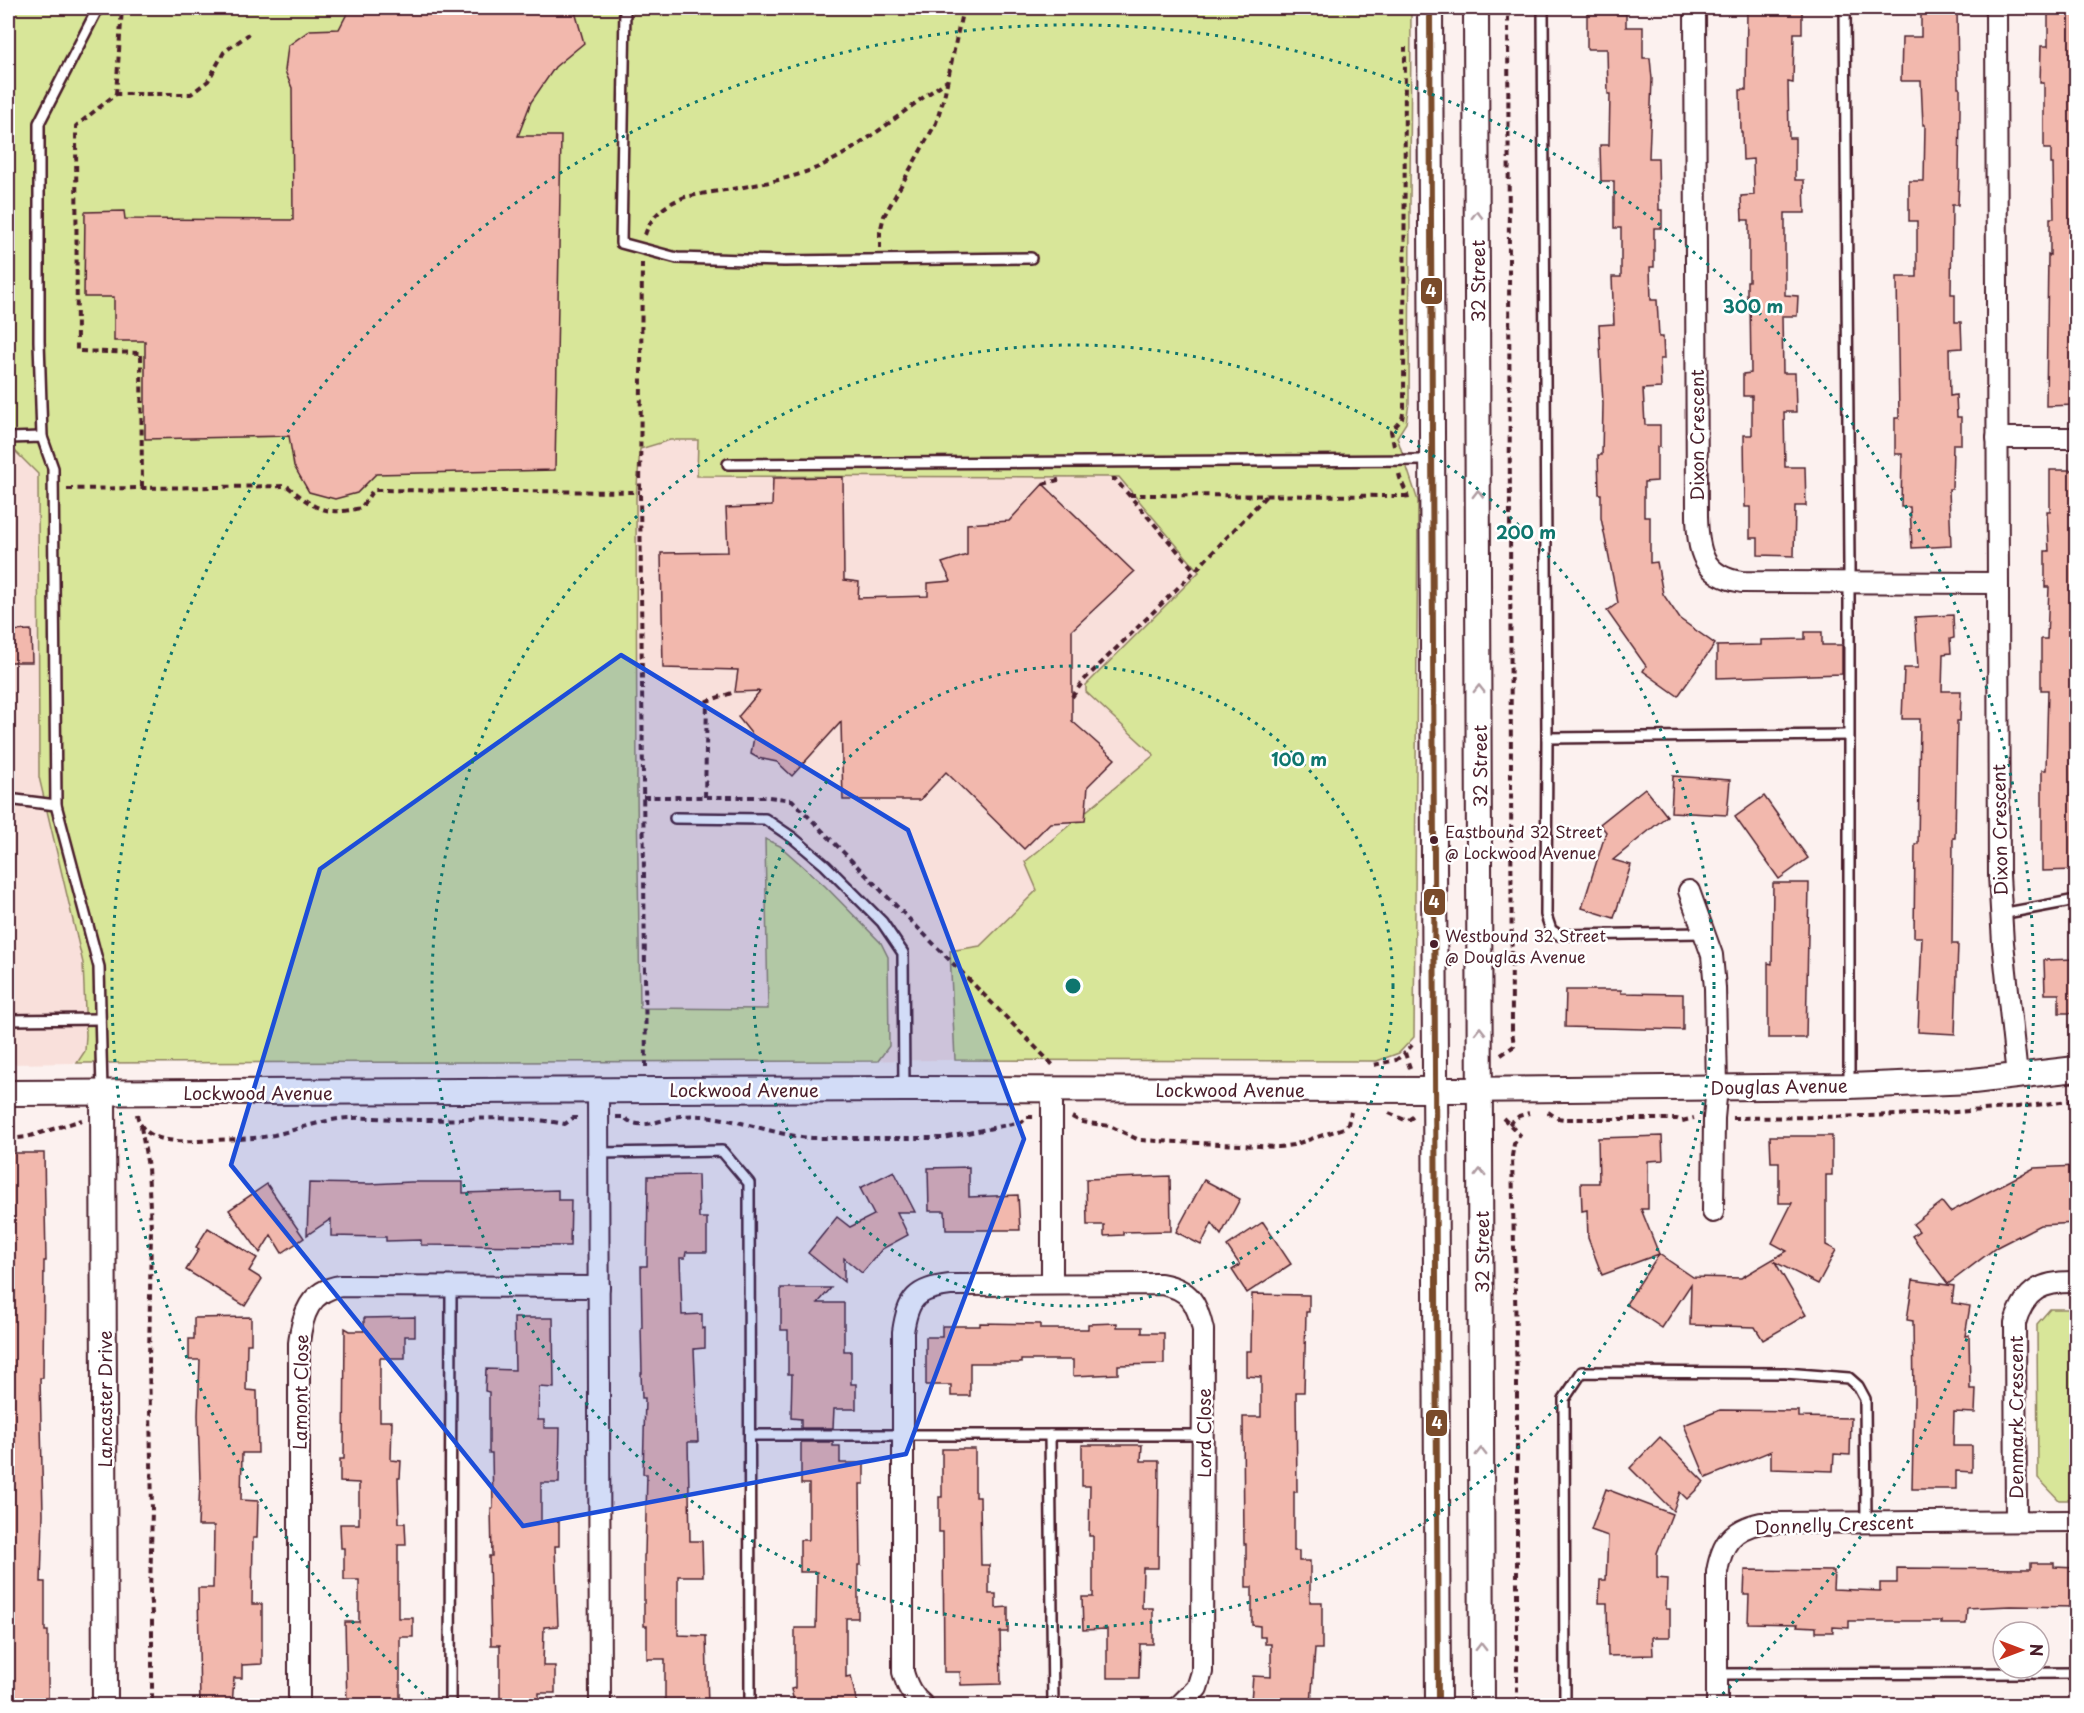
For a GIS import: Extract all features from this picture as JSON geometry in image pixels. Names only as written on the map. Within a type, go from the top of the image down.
[{"type":"street","points":[[1430,8],[1438,1706]]},
{"type":"street","name":"32 Street","points":[[1476,8],[1482,1706]]},
{"type":"street","name":"Dixon Crescent","points":[[1695,8],[1696,504],[1697,539],[1702,556],[1709,567],[1720,576],[1730,580],[1997,583]]},
{"type":"street","name":"Dixon Crescent","points":[[1996,8],[1997,583],[2001,914],[2017,1076]]},
{"type":"street","points":[[1997,438],[2076,438]]},
{"type":"street","points":[[1689,891],[1712,955],[1716,988],[1717,1087],[1714,1118],[1713,1212]]},
{"type":"street","name":"Douglas Avenue","points":[[1480,1089],[1849,1086],[1973,1081],[2076,1069]]},
{"type":"street","points":[[1052,1284],[1053,1078]]},
{"type":"street","name":"Lockwood Avenue","points":[[8,1093],[904,1089],[1053,1078],[1480,1089]]},
{"type":"street","points":[[598,1090],[600,1706]]},
{"type":"street","name":"Lancaster Drive","points":[[103,1093],[105,1706]]},
{"type":"street","name":"Denmark Crescent","points":[[2016,1521],[2015,1323],[2023,1304],[2036,1290],[2050,1282],[2076,1282]]},
{"type":"street","name":"Lord Close","points":[[924,1706],[907,1686],[903,1672],[903,1332],[905,1312],[913,1299],[925,1291],[950,1285],[1161,1284],[1176,1286],[1187,1294],[1200,1315],[1203,1330],[1202,1672],[1197,1688],[1179,1706]]},
{"type":"street","name":"Lamont Close","points":[[299,1706],[299,1343],[301,1324],[312,1300],[333,1287],[599,1287]]},
{"type":"street","name":"Donnelly Crescent","points":[[1717,1706],[1717,1572],[1719,1558],[1734,1533],[1761,1523],[2076,1521]]},
{"type":"lane","points":[[98,8],[39,123],[39,341],[42,437],[53,468],[54,489],[56,805],[99,967],[103,1093]]},
{"type":"lane","points":[[625,8],[621,243],[676,258],[784,261],[1031,258]]},
{"type":"lane","points":[[1543,8],[1546,915],[1551,930],[1559,935],[1704,933]]},
{"type":"lane","points":[[1845,8],[1849,583],[1849,1086]]},
{"type":"lane","points":[[8,438],[42,437]]},
{"type":"lane","points":[[728,464],[1433,460]]},
{"type":"lane","points":[[1547,738],[1848,735]]},
{"type":"lane","points":[[8,800],[56,805]]},
{"type":"lane","points":[[675,818],[765,819],[793,838],[825,865],[882,922],[903,953],[904,1089]]},
{"type":"lane","points":[[2001,914],[2076,900]]},
{"type":"lane","points":[[8,1020],[100,1020]]},
{"type":"lane","points":[[600,1153],[722,1151],[749,1183],[750,1706]]},
{"type":"lane","points":[[450,1706],[451,1286]]},
{"type":"lane","points":[[1566,1706],[1564,1399],[1582,1372],[1785,1373],[1849,1378],[1858,1386],[1865,1399],[1866,1522]]},
{"type":"lane","points":[[751,1435],[1203,1435]]},
{"type":"lane","points":[[1050,1435],[1053,1706]]},
{"type":"lane","points":[[1717,1674],[2076,1673]]},
{"type":"path","points":[[116,94],[122,8]]},
{"type":"path","points":[[879,260],[880,232],[884,216],[936,123],[944,97],[963,8]]},
{"type":"path","points":[[1505,1052],[1514,1046],[1515,1041],[1512,1030],[1508,8]]},
{"type":"path","points":[[142,487],[141,353],[77,351],[76,126],[116,94],[191,94],[208,81],[225,52],[249,34]]},
{"type":"path","points":[[1394,446],[1391,431],[1402,419],[1404,408],[1405,43]]},
{"type":"path","points":[[646,1067],[640,492],[642,248],[649,224],[670,202],[686,196],[781,178],[824,165],[847,152],[947,81]]},
{"type":"path","points":[[1043,484],[1067,477]]},
{"type":"path","points":[[1106,478],[1115,479],[1195,571]]},
{"type":"path","points":[[54,489],[287,486],[315,507],[340,513],[361,508],[373,490],[640,492]]},
{"type":"path","points":[[1129,495],[1407,496]]},
{"type":"path","points":[[1072,697],[1084,680],[1195,571],[1266,496]]},
{"type":"path","points":[[705,797],[706,701],[735,692]]},
{"type":"path","points":[[643,797],[769,797],[792,800],[1053,1078]]},
{"type":"path","points":[[1741,1118],[1900,1116],[1998,1109],[2076,1100]]},
{"type":"path","points":[[1541,1111],[1565,1119],[1677,1119],[1682,1121],[1686,1119]]},
{"type":"path","points":[[1074,1117],[1082,1122],[1110,1126],[1139,1140],[1280,1147],[1344,1128],[1352,1112]]},
{"type":"path","points":[[1517,1706],[1517,1383],[1512,1156],[1514,1144],[1520,1135],[1507,1122],[1531,1112]]},
{"type":"path","points":[[137,1116],[141,1126],[148,1167],[151,1228],[148,1362],[153,1509],[150,1593],[152,1706]]},
{"type":"path","points":[[624,1117],[629,1122],[645,1124],[680,1116],[707,1118],[802,1137],[943,1138],[1022,1122],[1027,1117]]},
{"type":"path","points":[[141,1126],[166,1140],[187,1141],[250,1139],[348,1118],[427,1120],[509,1117],[540,1119],[565,1124],[573,1118]]},
{"type":"path","points":[[8,1139],[27,1137],[76,1120]]},
{"type":"highlighted area","points":[[621,655],[908,830],[1024,1139],[906,1454],[523,1526],[231,1165],[320,869]]},
{"type":"shaded area","points":[[698,439],[697,475],[1119,477],[1199,572],[1086,685],[1086,692],[1154,755],[1025,862],[1037,890],[980,946],[950,951],[955,1060],[641,1062],[636,498],[639,449],[670,440]]},
{"type":"shaded area","points":[[8,448],[12,448],[38,474],[39,777],[83,963],[86,1035],[85,1051],[77,1063],[8,1064]]},
{"type":"green space","points":[[8,8],[1411,8],[1409,403],[1406,423],[1397,437],[1418,501],[1414,1037],[1399,1053],[1377,1061],[955,1060],[950,951],[980,946],[1037,890],[1025,862],[1154,755],[1086,692],[1086,685],[1199,572],[1119,477],[697,476],[698,440],[670,440],[640,449],[636,498],[640,1008],[768,1009],[765,839],[780,846],[825,886],[881,943],[888,957],[889,1046],[878,1061],[77,1063],[85,1051],[86,1035],[83,963],[39,777],[38,474],[12,448],[8,448]]},
{"type":"green space","points":[[2050,1309],[2076,1309],[2076,1500],[2059,1500],[2038,1478],[2037,1324]]},
{"type":"building","points":[[350,8],[574,8],[584,43],[555,67],[531,102],[518,136],[561,136],[555,470],[376,474],[357,493],[335,499],[309,492],[294,466],[289,436],[145,439],[145,341],[114,341],[114,297],[84,297],[85,212],[124,211],[125,219],[293,220],[292,88],[285,71],[288,46],[310,30],[339,29]]},
{"type":"building","points":[[1747,8],[1802,8],[1802,33],[1794,33],[1793,83],[1788,82],[1789,138],[1795,138],[1795,180],[1804,180],[1805,213],[1785,213],[1785,295],[1798,296],[1797,316],[1782,316],[1783,373],[1795,373],[1796,412],[1784,412],[1785,467],[1805,467],[1806,506],[1795,506],[1794,556],[1758,555],[1758,538],[1750,538],[1750,507],[1745,507],[1744,435],[1752,435],[1752,396],[1743,396],[1743,374],[1751,373],[1750,298],[1747,298],[1749,220],[1742,220],[1741,196],[1754,195],[1753,159],[1743,160],[1741,132],[1740,90],[1746,90]]},
{"type":"building","points":[[1921,8],[1957,8],[1958,88],[1960,88],[1959,174],[1958,205],[1952,205],[1951,294],[1955,294],[1955,322],[1961,322],[1962,348],[1949,349],[1950,396],[1956,395],[1957,417],[1961,417],[1961,444],[1953,444],[1952,489],[1949,489],[1951,546],[1912,548],[1910,507],[1901,507],[1902,454],[1895,454],[1895,418],[1899,418],[1897,277],[1917,277],[1917,221],[1909,221],[1909,181],[1924,181],[1925,125],[1923,125],[1921,81],[1901,81],[1902,37],[1921,37]]},
{"type":"building","points":[[2048,8],[2076,8],[2076,405],[2046,406],[2048,254],[2050,255],[2050,218],[2054,218],[2053,164],[2051,164],[2051,149],[2044,149],[2044,83],[2040,83],[2041,46],[2048,46]]},
{"type":"building","points":[[1587,13],[1626,14],[1626,27],[1643,27],[1643,58],[1650,58],[1652,79],[1649,158],[1658,158],[1659,210],[1662,210],[1662,228],[1654,228],[1654,267],[1650,267],[1651,300],[1657,300],[1659,337],[1663,337],[1664,359],[1660,359],[1661,388],[1643,389],[1645,425],[1660,425],[1660,447],[1657,447],[1657,481],[1644,482],[1644,517],[1650,517],[1650,563],[1657,562],[1663,594],[1680,619],[1715,644],[1678,696],[1643,671],[1646,666],[1607,611],[1618,603],[1601,518],[1601,494],[1599,494],[1598,455],[1602,455],[1603,404],[1599,325],[1614,324],[1612,277],[1621,277],[1621,228],[1614,228],[1614,181],[1601,181],[1600,145],[1609,145],[1610,94],[1608,94],[1607,49],[1587,49]]},
{"type":"building","points":[[2050,470],[2076,470],[2076,870],[2042,871],[2042,770],[2046,770],[2048,690],[2041,690],[2041,639],[2047,639],[2049,587],[2045,587],[2045,551],[2049,551],[2047,511],[2050,511]]},
{"type":"building","points":[[843,477],[844,580],[859,582],[858,598],[928,596],[928,583],[951,581],[942,563],[967,555],[967,524],[1009,521],[1043,484],[1134,572],[1072,630],[1072,721],[1115,759],[1088,786],[1085,821],[1050,823],[1024,849],[946,772],[920,800],[843,800],[841,722],[792,776],[777,762],[751,754],[754,737],[738,717],[760,691],[735,692],[738,670],[663,668],[661,553],[728,552],[726,508],[772,506],[773,478]]},
{"type":"building","points":[[1953,615],[1954,638],[1950,639],[1951,653],[1943,654],[1942,691],[1961,691],[1960,721],[1957,721],[1955,838],[1953,838],[1952,944],[1958,944],[1955,1034],[1918,1032],[1922,937],[1914,937],[1920,719],[1902,719],[1904,668],[1918,668],[1915,617]]},
{"type":"building","points":[[31,630],[32,662],[8,662],[8,631]]},
{"type":"building","points":[[1805,632],[1822,632],[1822,645],[1842,645],[1842,674],[1717,678],[1717,646],[1761,645],[1761,640],[1805,639]]},
{"type":"building","points":[[1673,776],[1730,780],[1727,815],[1671,812]]},
{"type":"building","points":[[1645,788],[1667,816],[1613,860],[1631,865],[1614,918],[1582,908],[1606,832],[1600,824]]},
{"type":"building","points":[[1764,796],[1808,858],[1779,879],[1735,817]]},
{"type":"building","points":[[1773,883],[1809,883],[1806,1038],[1768,1038],[1768,963],[1772,964]]},
{"type":"building","points":[[2076,959],[2076,1013],[2059,1013],[2059,994],[2045,994],[2044,960]]},
{"type":"building","points":[[1566,990],[1621,990],[1621,993],[1683,994],[1683,1030],[1565,1027]]},
{"type":"building","points":[[1662,1136],[1663,1160],[1648,1161],[1648,1209],[1641,1209],[1659,1254],[1602,1275],[1588,1238],[1587,1210],[1582,1211],[1581,1183],[1599,1183],[1598,1138]]},
{"type":"building","points":[[1770,1136],[1832,1136],[1832,1175],[1826,1175],[1826,1245],[1836,1250],[1818,1284],[1775,1262],[1806,1315],[1763,1340],[1755,1327],[1690,1325],[1691,1284],[1662,1328],[1626,1304],[1659,1254],[1693,1277],[1741,1278],[1787,1251],[1772,1243],[1792,1203],[1779,1203],[1779,1162],[1771,1162]]},
{"type":"building","points":[[8,1153],[44,1153],[46,1261],[44,1261],[43,1378],[40,1378],[43,1514],[41,1582],[45,1582],[45,1631],[48,1631],[48,1706],[8,1706]]},
{"type":"building","points":[[2076,1166],[2076,1223],[2040,1225],[1997,1247],[1948,1284],[1912,1236],[1919,1231],[1913,1224],[1942,1202],[1950,1212],[2034,1168]]},
{"type":"building","points":[[969,1167],[969,1197],[1018,1195],[1020,1230],[946,1230],[945,1211],[929,1211],[928,1168]]},
{"type":"building","points":[[894,1171],[915,1212],[897,1212],[908,1235],[882,1249],[862,1273],[844,1258],[844,1282],[808,1253],[837,1217],[850,1227],[874,1215],[860,1188]]},
{"type":"building","points":[[698,1175],[699,1218],[707,1218],[707,1252],[686,1252],[685,1258],[680,1258],[682,1315],[702,1314],[702,1329],[705,1328],[705,1348],[694,1349],[698,1442],[688,1442],[690,1541],[702,1541],[703,1576],[678,1576],[678,1635],[706,1636],[708,1706],[665,1706],[665,1659],[647,1659],[647,1626],[644,1626],[647,1474],[643,1474],[645,1398],[642,1398],[641,1373],[641,1266],[647,1266],[648,1176]]},
{"type":"building","points":[[1170,1176],[1171,1231],[1123,1232],[1123,1235],[1104,1236],[1104,1225],[1087,1225],[1086,1179]]},
{"type":"building","points":[[1204,1180],[1240,1199],[1221,1235],[1212,1223],[1201,1245],[1176,1232]]},
{"type":"building","points":[[463,1182],[463,1193],[558,1190],[558,1200],[571,1200],[570,1246],[421,1245],[421,1240],[386,1241],[386,1237],[331,1236],[331,1219],[307,1235],[309,1183]]},
{"type":"building","points":[[267,1184],[304,1238],[282,1253],[271,1235],[260,1253],[229,1210]]},
{"type":"building","points":[[1263,1222],[1291,1264],[1247,1293],[1232,1270],[1240,1265],[1227,1246]]},
{"type":"building","points":[[208,1228],[257,1258],[249,1271],[262,1279],[245,1306],[186,1270],[199,1249],[196,1247]]},
{"type":"building","points":[[1913,1280],[1954,1286],[1952,1303],[1970,1306],[1965,1336],[1969,1335],[1970,1389],[1976,1389],[1975,1413],[1954,1412],[1953,1446],[1972,1446],[1972,1472],[1956,1471],[1956,1489],[1912,1489],[1913,1321],[1907,1320]]},
{"type":"building","points":[[781,1288],[831,1288],[818,1303],[844,1303],[844,1351],[851,1351],[851,1384],[856,1384],[856,1409],[834,1409],[833,1428],[801,1428],[801,1419],[791,1418],[792,1374],[788,1374],[788,1330],[781,1330]]},
{"type":"building","points":[[1252,1294],[1309,1295],[1309,1312],[1306,1312],[1304,1392],[1296,1392],[1297,1492],[1294,1492],[1294,1551],[1299,1551],[1299,1561],[1310,1561],[1310,1602],[1322,1602],[1322,1649],[1315,1649],[1311,1705],[1251,1701],[1253,1676],[1271,1677],[1271,1644],[1265,1644],[1265,1637],[1260,1637],[1260,1626],[1252,1625],[1252,1587],[1246,1587],[1243,1417],[1261,1417],[1261,1377],[1246,1376],[1246,1351],[1251,1351]]},
{"type":"building","points":[[251,1317],[251,1344],[247,1344],[246,1390],[257,1391],[258,1453],[242,1453],[241,1500],[258,1501],[257,1538],[253,1538],[252,1604],[262,1604],[262,1664],[242,1665],[242,1678],[234,1678],[232,1706],[200,1706],[198,1588],[213,1588],[214,1526],[198,1526],[200,1360],[189,1360],[189,1339],[194,1339],[194,1318]]},
{"type":"building","points":[[415,1317],[415,1336],[405,1336],[405,1358],[380,1358],[380,1421],[392,1421],[391,1460],[401,1461],[400,1478],[398,1478],[399,1523],[405,1523],[406,1545],[398,1545],[398,1618],[413,1618],[413,1637],[400,1637],[400,1706],[347,1706],[345,1622],[359,1622],[359,1580],[344,1580],[344,1548],[341,1548],[340,1524],[359,1524],[359,1483],[340,1482],[340,1459],[344,1459],[345,1328],[350,1331],[364,1331],[364,1318]]},
{"type":"building","points":[[514,1318],[553,1318],[554,1388],[539,1387],[538,1420],[544,1420],[544,1428],[560,1428],[559,1483],[541,1483],[541,1522],[559,1521],[559,1546],[555,1546],[558,1626],[544,1627],[543,1666],[555,1666],[555,1693],[539,1693],[539,1706],[500,1706],[500,1645],[491,1645],[489,1556],[492,1556],[491,1508],[493,1508],[492,1453],[489,1453],[489,1392],[485,1391],[486,1369],[515,1370]]},
{"type":"building","points":[[980,1323],[1040,1324],[1040,1329],[1088,1329],[1088,1324],[1117,1323],[1117,1327],[1142,1327],[1142,1333],[1164,1333],[1164,1364],[1118,1365],[1118,1374],[1073,1376],[1073,1360],[970,1363],[970,1396],[951,1396],[951,1385],[926,1385],[926,1337],[942,1337],[942,1326],[980,1326]]},
{"type":"building","points":[[1720,1410],[1799,1411],[1799,1417],[1851,1418],[1850,1455],[1834,1454],[1833,1471],[1771,1469],[1771,1451],[1706,1478],[1684,1425]]},
{"type":"building","points":[[1660,1437],[1704,1482],[1687,1499],[1680,1492],[1673,1511],[1630,1468]]},
{"type":"building","points":[[801,1442],[833,1442],[833,1446],[840,1446],[840,1463],[864,1463],[864,1484],[860,1484],[861,1565],[858,1565],[858,1618],[846,1618],[846,1677],[851,1676],[857,1704],[847,1706],[795,1706],[791,1689],[795,1688],[795,1628],[816,1628],[817,1572],[800,1572],[800,1540],[809,1540],[809,1484],[801,1484]]},
{"type":"building","points":[[1082,1445],[1142,1445],[1141,1461],[1159,1461],[1158,1568],[1143,1568],[1142,1608],[1153,1608],[1153,1644],[1140,1644],[1139,1678],[1107,1678],[1107,1629],[1083,1630],[1082,1597],[1093,1597],[1093,1536],[1089,1536],[1090,1486],[1082,1486]]},
{"type":"building","points":[[942,1449],[975,1449],[975,1497],[980,1497],[981,1565],[989,1565],[989,1594],[996,1594],[996,1608],[1008,1607],[1008,1632],[1000,1632],[1001,1684],[961,1685],[960,1672],[944,1672],[943,1532],[939,1532]]},
{"type":"building","points":[[1606,1489],[1672,1514],[1657,1553],[1657,1578],[1667,1579],[1666,1609],[1670,1609],[1670,1637],[1652,1637],[1653,1655],[1608,1656],[1607,1603],[1599,1603],[1600,1580],[1606,1580],[1608,1536],[1591,1530]]},
{"type":"building","points":[[2031,1563],[2054,1563],[2054,1567],[2076,1568],[2076,1607],[1967,1608],[1966,1624],[1941,1624],[1941,1621],[1849,1621],[1849,1628],[1833,1627],[1833,1632],[1816,1632],[1816,1627],[1797,1626],[1798,1624],[1748,1623],[1749,1595],[1744,1595],[1745,1570],[1834,1571],[1833,1589],[1880,1591],[1880,1583],[1897,1583],[1897,1568],[2031,1569]]},
{"type":"transit line","name":"4","points":[[1430,8],[1438,1706]]},
{"type":"place","name":"Eastbound 32 Street @ Lockwood Avenue","points":[[1434,840]]},
{"type":"place","name":"Westbound 32 Street @ Douglas Avenue","points":[[1434,944]]}]
